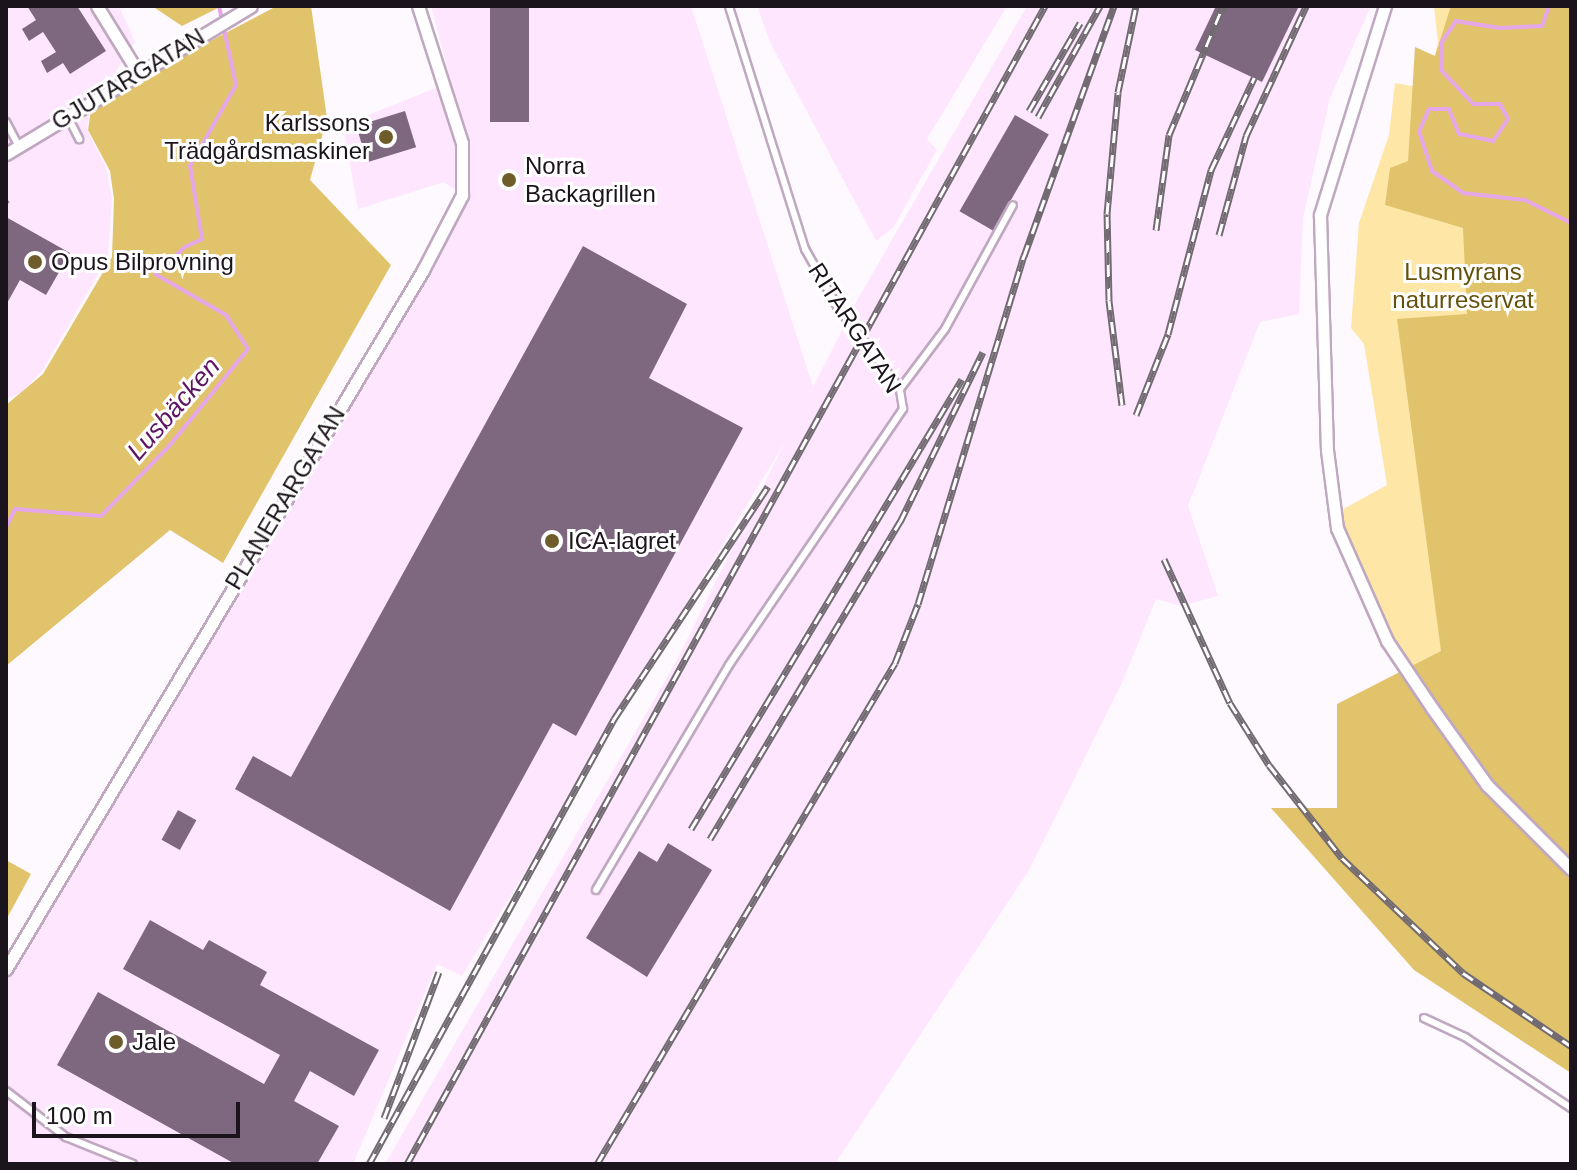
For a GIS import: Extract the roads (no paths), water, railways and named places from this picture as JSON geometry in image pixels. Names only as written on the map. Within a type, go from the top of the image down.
[{"type":"street","points":[[97,6],[137,71]]},
{"type":"street","name":"GJUTARGATAN","points":[[6,154],[137,71],[251,6]]},
{"type":"street","name":"PLANERARGATAN","points":[[6,969],[423,270],[462,195],[462,143],[418,6]]},
{"type":"street","points":[[1385,6],[1320,215],[1319,271],[1330,490],[1337,528],[1357,580],[1387,641],[1487,785],[1571,869]]},
{"type":"lane","name":"RITARGATAN","points":[[596,890],[729,665],[868,468],[903,409],[900,389],[837,306],[805,249],[729,6]]},
{"type":"lane","points":[[67,115],[79,139]]},
{"type":"lane","points":[[6,122],[19,146]]},
{"type":"lane","points":[[900,389],[945,329],[1013,205]]},
{"type":"lane","points":[[1424,1018],[1465,1037],[1571,1108]]},
{"type":"lane","points":[[6,1091],[66,1137],[133,1164]]},
{"type":"waterway","name":"Lusbäcken","points":[[6,527],[15,509],[101,516],[170,445],[248,349],[226,315],[155,274],[185,247],[202,239],[190,166],[236,85],[219,6]]},
{"type":"waterway","name":"Lusbäcken","points":[[1549,6],[1542,26],[1500,28],[1456,21],[1441,43],[1441,70],[1473,104],[1500,104],[1508,119],[1493,141],[1459,134],[1449,109],[1429,109],[1419,131],[1432,171],[1463,193],[1525,200],[1571,223]]},
{"type":"railway","points":[[407,1164],[1045,6]]},
{"type":"railway","points":[[1038,117],[1100,6]]},
{"type":"railway","points":[[597,1164],[895,663],[918,604],[1024,256],[1114,6]]},
{"type":"railway","points":[[1122,405],[1109,300],[1107,214],[1118,92],[1136,6]]},
{"type":"railway","points":[[1156,230],[1169,135],[1223,6]]},
{"type":"railway","points":[[1219,235],[1246,136],[1306,6]]},
{"type":"railway","points":[[1029,111],[1080,23]]},
{"type":"railway","points":[[1136,415],[1168,334],[1211,170],[1254,78]]},
{"type":"railway","points":[[710,839],[900,522],[983,352]]},
{"type":"railway","points":[[691,829],[962,379]]},
{"type":"railway","points":[[369,1164],[614,719],[768,486]]},
{"type":"railway","points":[[1164,559],[1230,703],[1269,765],[1342,858],[1463,973],[1571,1046]]},
{"type":"railway","points":[[384,1118],[439,972]]},
{"type":"place","name":"Karlssons Trädgårdsmaskiner","points":[[386,137]]},
{"type":"place","name":"Norra Backagrillen","points":[[509,180]]},
{"type":"place","name":"Opus Bilprovning","points":[[35,262]]},
{"type":"place","name":"ICA-lagret","points":[[552,541]]},
{"type":"place","name":"Jale","points":[[116,1042]]},
{"type":"park label","name":"Lusmyrans naturreservat","points":[[1463,286]]}]
